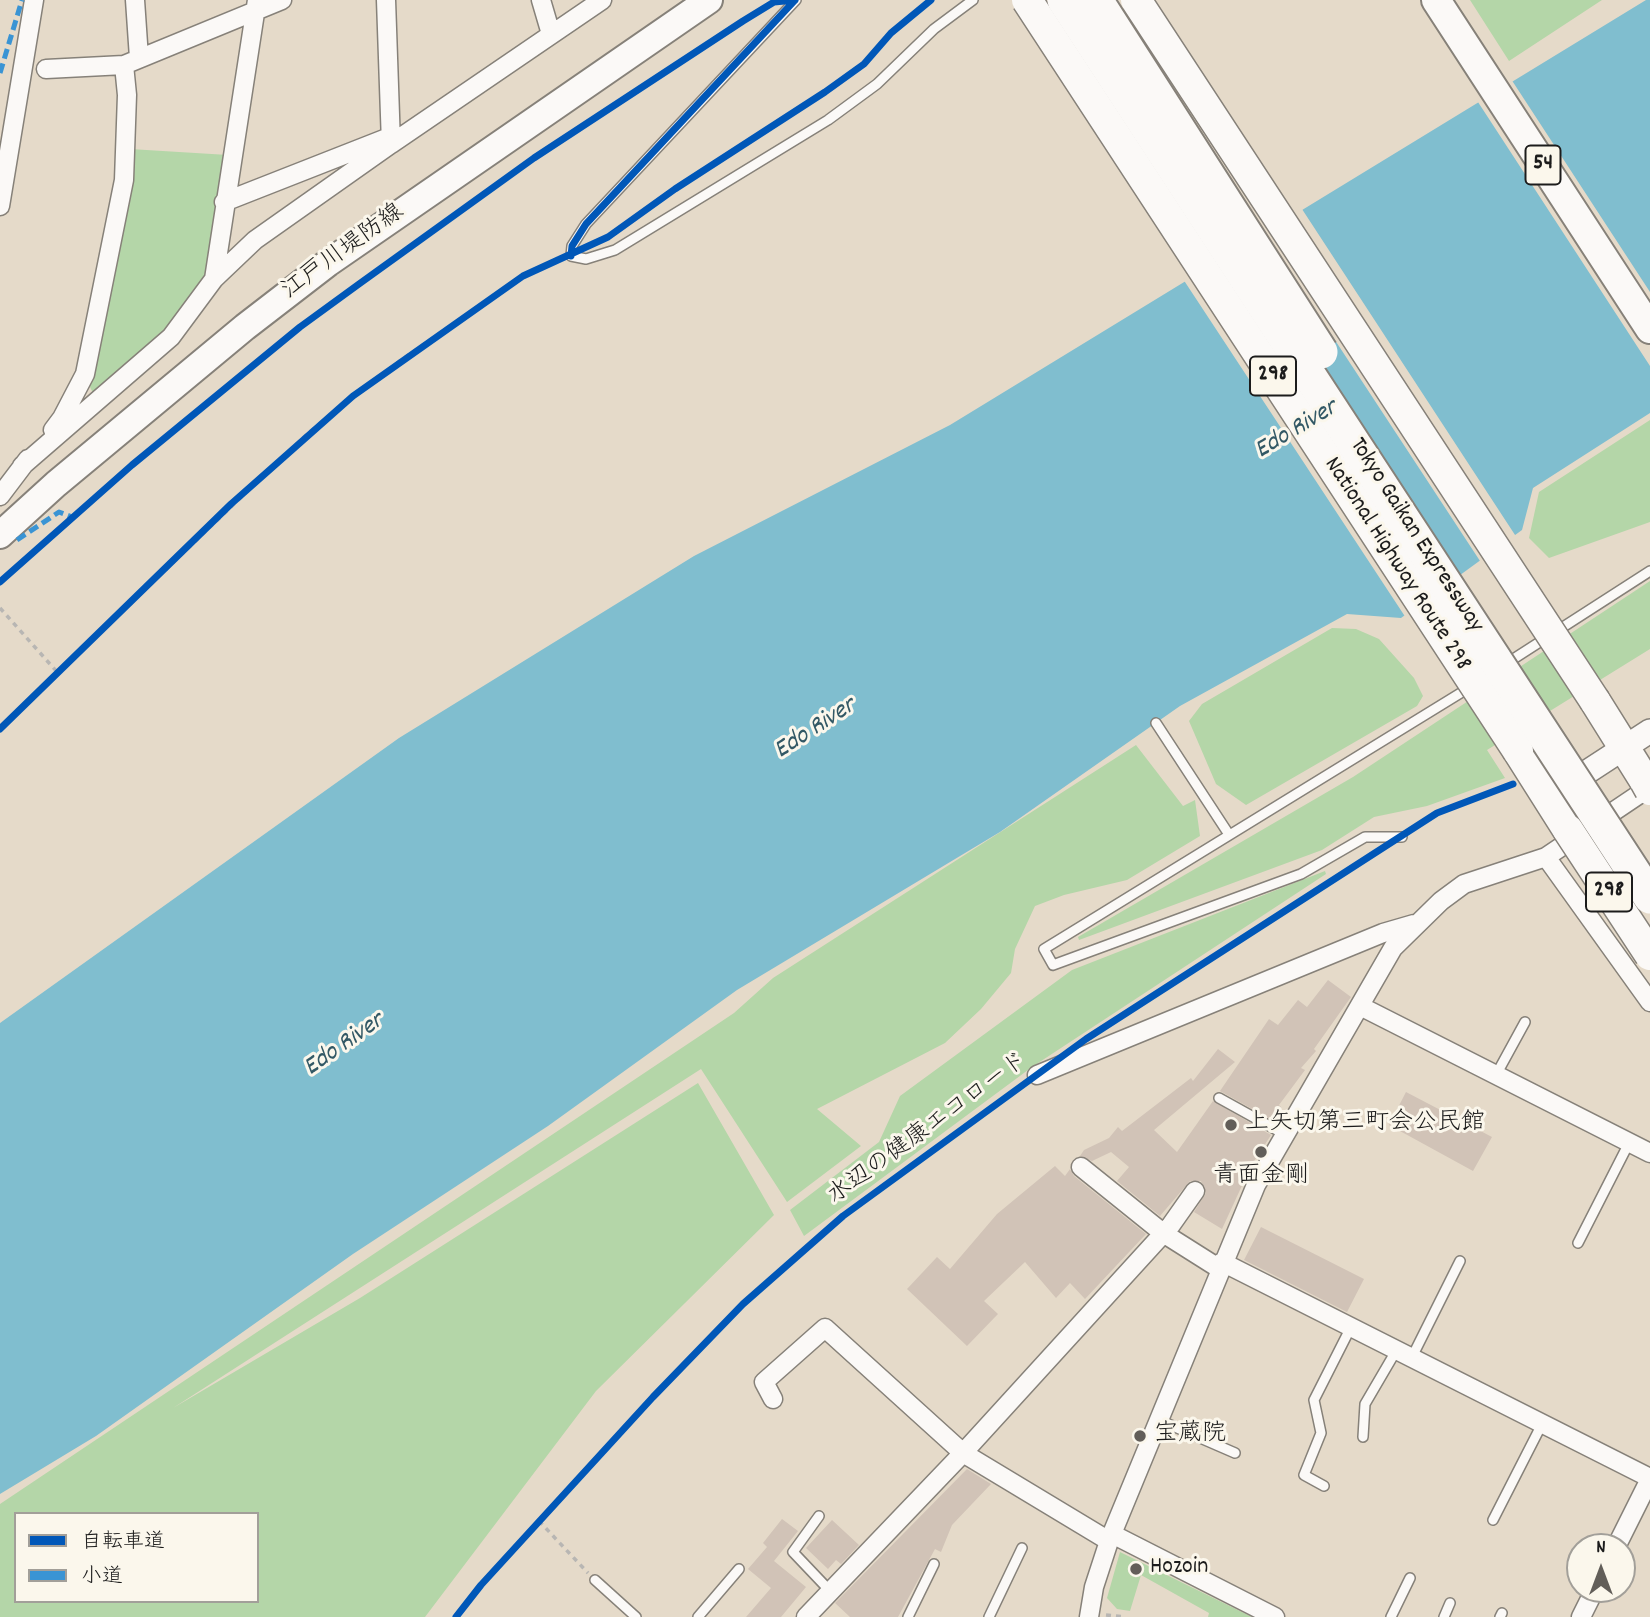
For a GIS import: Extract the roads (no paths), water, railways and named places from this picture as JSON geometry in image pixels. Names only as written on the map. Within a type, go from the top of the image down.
[{"type":"highway","name":"National Highway Route 298","points":[[1027,0],[1650,955]]},
{"type":"highway","name":"Tokyo Gaikan Expressway","points":[[1064,0],[1650,897]]},
{"type":"highway","name":"Tokyo Gaikan Expressway","points":[[1096,0],[1650,861]]},
{"type":"highway","points":[[1136,0],[1648,786]]},
{"type":"main road","name":"江戸川堤防線","points":[[0,535],[56,484],[328,263],[709,0]]},
{"type":"main road","name":"54","points":[[1436,0],[1650,330]]},
{"type":"street","points":[[0,206],[34,0]]},
{"type":"street","points":[[0,496],[62,418],[85,374],[124,180],[127,95],[132,62],[135,0]]},
{"type":"street","points":[[46,69],[132,62],[257,5],[282,0]]},
{"type":"street","points":[[386,0],[391,141]]},
{"type":"street","points":[[541,0],[551,34]]},
{"type":"street","points":[[22,466],[171,337],[214,279],[255,240],[391,141],[601,0]]},
{"type":"street","points":[[214,279],[257,5]]},
{"type":"street","points":[[224,202],[391,141]]},
{"type":"street","points":[[1547,799],[1650,731]]},
{"type":"street","points":[[1089,1617],[1094,1587],[1110,1537],[1256,1185],[1394,948],[1419,922],[1464,884],[1546,857],[1648,786]]},
{"type":"street","points":[[1546,857],[1650,1002]]},
{"type":"street","points":[[1038,1074],[1383,933],[1419,922]]},
{"type":"street","points":[[1360,1006],[1650,1153]]},
{"type":"street","points":[[1081,1167],[1163,1233],[1221,1266],[1351,1327],[1650,1478],[1623,1533]]},
{"type":"street","points":[[806,1617],[963,1453],[1163,1233],[1195,1191]]},
{"type":"street","points":[[774,1399],[764,1382],[825,1328],[963,1453],[1110,1537],[1275,1617]]},
{"type":"lane","points":[[796,0],[586,224],[572,246],[571,256],[600,257],[615,250],[828,120],[877,84],[934,29],[972,0]]},
{"type":"lane","points":[[1402,837],[1365,837],[1301,874],[1053,965],[1044,949],[1228,832],[1439,707],[1650,571]]},
{"type":"lane","points":[[1156,723],[1228,832]]},
{"type":"lane","points":[[1496,1074],[1525,1022]]},
{"type":"lane","points":[[1219,1098],[1284,1134]]},
{"type":"lane","points":[[1578,1243],[1629,1143]]},
{"type":"lane","points":[[1363,1437],[1365,1404],[1403,1355],[1460,1261]]},
{"type":"lane","points":[[1324,1486],[1304,1475],[1321,1433],[1314,1400],[1351,1327]]},
{"type":"lane","points":[[1158,1420],[1235,1453]]},
{"type":"lane","points":[[1493,1520],[1542,1424]]},
{"type":"lane","points":[[820,1516],[793,1552],[831,1592]]},
{"type":"lane","points":[[989,1617],[1022,1548]]},
{"type":"lane","points":[[908,1617],[934,1564]]},
{"type":"lane","points":[[698,1617],[739,1569]]},
{"type":"lane","points":[[1391,1617],[1410,1578]]},
{"type":"lane","points":[[595,1580],[636,1617]]},
{"type":"lane","points":[[1444,1617],[1451,1603]]},
{"type":"water","name":"Edo River","points":[[1650,0],[1650,413],[1533,488],[1522,530],[1401,618],[1347,614],[1180,706],[1000,832],[737,990],[548,1126],[353,1254],[96,1436],[0,1494],[0,1023],[399,738],[694,556],[950,425]]},
{"type":"place","name":"上矢切第三町会公民館","points":[[1231,1125]]},
{"type":"place","name":"青面金剛","points":[[1261,1152]]},
{"type":"place","name":"宝蔵院","points":[[1140,1436]]},
{"type":"place","name":"Hozoin","points":[[1136,1569]]}]
